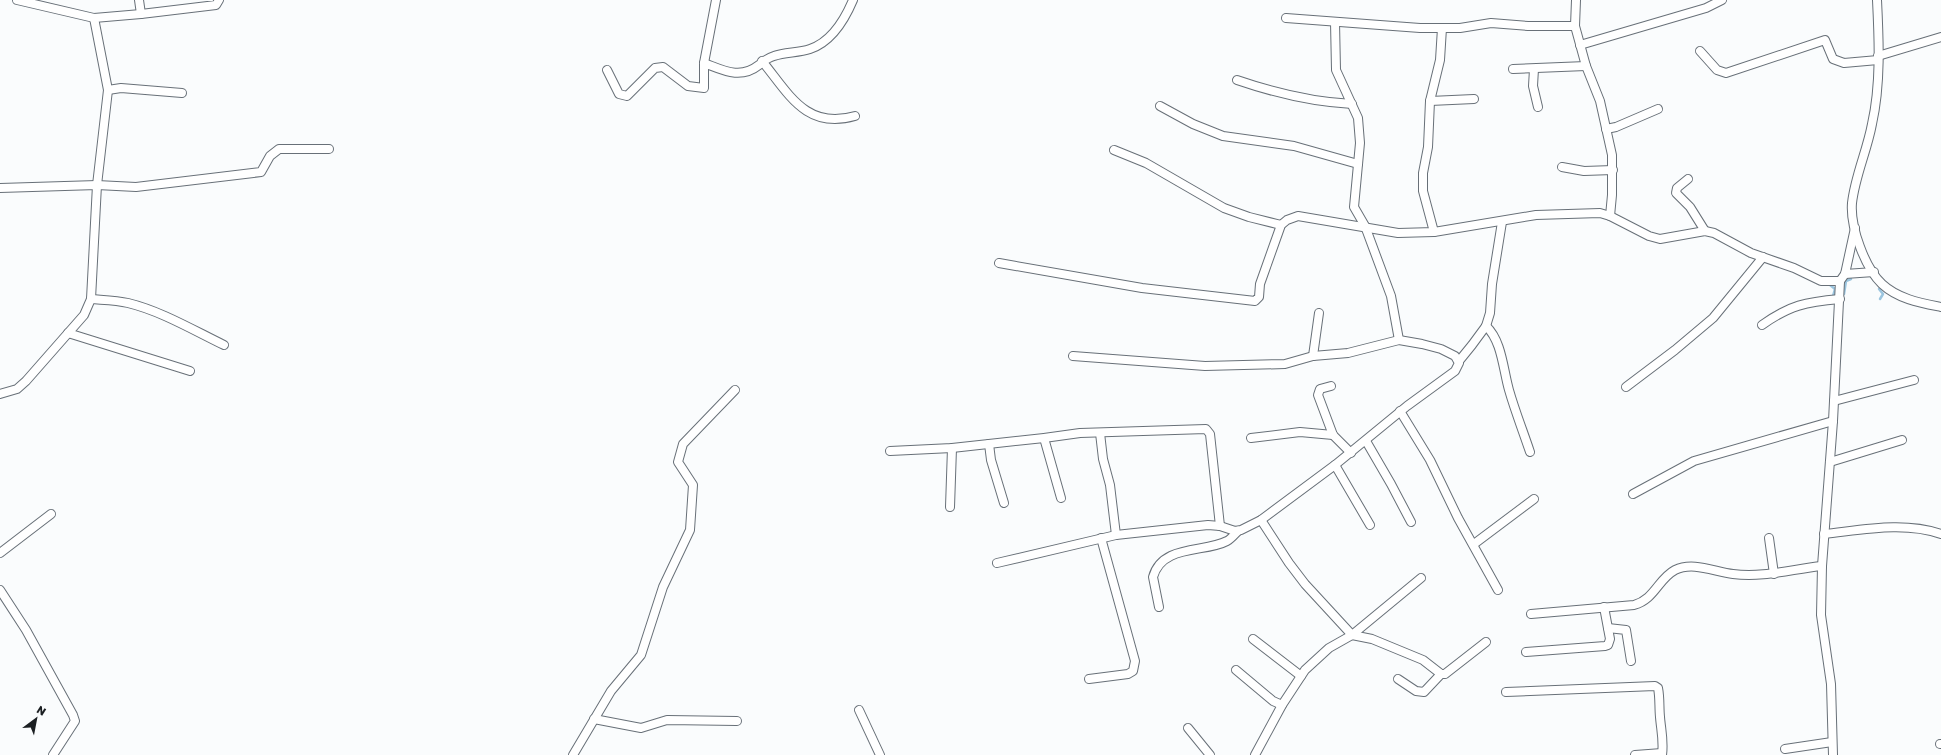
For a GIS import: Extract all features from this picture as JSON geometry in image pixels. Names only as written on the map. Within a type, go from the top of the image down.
[{"type":"street","points":[[17,0],[94,18],[216,5],[219,0]]},
{"type":"street","points":[[139,0],[140,14]]},
{"type":"street","points":[[607,70],[619,94],[627,96],[654,68],[659,66],[664,67],[688,86],[704,88],[704,63],[716,0]]},
{"type":"street","points":[[704,63],[737,74],[749,71],[762,61],[778,54],[810,49],[825,41],[842,22],[853,0]]},
{"type":"street","points":[[1576,0],[1575,26],[1586,66],[1600,102],[1613,170],[1610,216]]},
{"type":"street","points":[[1580,45],[1706,8],[1722,0]]},
{"type":"street","points":[[1877,0],[1878,58],[1872,124],[1856,180],[1852,205],[1854,228],[1860,248],[1882,284],[1894,292],[1916,302],[1941,307]]},
{"type":"street","points":[[0,394],[17,389],[84,315],[91,299],[98,185],[108,90],[94,18]]},
{"type":"street","points":[[1286,18],[1442,28],[1460,28],[1491,23],[1528,26],[1575,26]]},
{"type":"street","points":[[1335,22],[1336,70],[1358,118],[1360,143],[1354,207],[1365,226],[1391,296],[1399,340]]},
{"type":"street","points":[[1434,232],[1423,190],[1423,173],[1428,147],[1430,101],[1440,60],[1442,28]]},
{"type":"street","points":[[1700,51],[1717,70],[1726,73],[1825,40],[1833,59],[1844,63],[1878,58],[1941,37]]},
{"type":"street","points":[[762,61],[787,90],[791,98],[802,108],[832,120],[855,116]]},
{"type":"street","points":[[1513,69],[1586,66]]},
{"type":"street","points":[[1534,69],[1533,86],[1538,107]]},
{"type":"street","points":[[1237,80],[1296,98],[1331,103],[1352,104]]},
{"type":"street","points":[[108,90],[121,88],[182,93]]},
{"type":"street","points":[[1430,101],[1474,99]]},
{"type":"street","points":[[1160,106],[1193,124],[1223,136],[1294,146],[1358,164]]},
{"type":"street","points":[[1606,129],[1616,127],[1658,109]]},
{"type":"street","points":[[0,188],[98,185],[136,187],[261,172],[270,156],[279,150],[329,149]]},
{"type":"street","points":[[1114,150],[1146,163],[1224,208],[1281,225]]},
{"type":"street","points":[[1562,167],[1584,171],[1613,170]]},
{"type":"street","points":[[1688,179],[1677,188],[1676,193],[1690,207],[1705,232]]},
{"type":"street","points":[[999,263],[1142,288],[1255,301],[1259,296],[1260,284],[1281,225],[1287,220],[1298,216],[1365,226],[1398,233],[1434,232],[1502,222],[1536,215],[1600,213],[1610,216],[1649,236],[1660,239],[1705,232],[1714,233],[1763,257],[1794,268],[1821,281],[1840,282]]},
{"type":"street","points":[[1159,607],[1153,576],[1159,565],[1174,554],[1188,549],[1226,542],[1238,531],[1261,520],[1351,453],[1400,411],[1455,371],[1459,360],[1486,326],[1490,313],[1492,284],[1502,222]]},
{"type":"street","points":[[1833,755],[1831,684],[1821,615],[1822,566],[1833,421],[1840,282],[1845,274],[1854,228]]},
{"type":"street","points":[[1626,387],[1675,350],[1713,318],[1763,257]]},
{"type":"street","points":[[1845,274],[1874,272]]},
{"type":"street","points":[[91,299],[113,300],[137,306],[169,318],[224,345]]},
{"type":"street","points":[[1762,325],[1778,313],[1792,307],[1809,302],[1840,299]]},
{"type":"street","points":[[1313,356],[1319,313]]},
{"type":"street","points":[[1486,326],[1492,331],[1497,341],[1509,389],[1530,452]]},
{"type":"street","points":[[68,333],[190,371]]},
{"type":"street","points":[[1073,356],[1205,366],[1285,364],[1313,356],[1348,353],[1399,340],[1441,349],[1455,356],[1459,360]]},
{"type":"street","points":[[1834,401],[1914,380]]},
{"type":"street","points":[[1331,386],[1320,390],[1318,395],[1333,435],[1351,453]]},
{"type":"street","points":[[573,755],[611,691],[641,655],[663,588],[690,530],[693,485],[678,462],[683,444],[735,390]]},
{"type":"street","points":[[1400,411],[1430,460],[1458,518],[1474,544],[1498,590]]},
{"type":"street","points":[[1633,494],[1694,461],[1833,421]]},
{"type":"street","points":[[890,451],[952,448],[1044,438],[1080,432],[1100,433],[1208,430],[1210,434],[1220,526]]},
{"type":"street","points":[[1251,438],[1300,432],[1333,435]]},
{"type":"street","points":[[1100,433],[1103,459],[1110,485],[1116,535]]},
{"type":"street","points":[[1044,438],[1062,498]]},
{"type":"street","points":[[1830,462],[1902,440]]},
{"type":"street","points":[[1366,441],[1411,522]]},
{"type":"street","points":[[989,444],[991,460],[1004,503]]},
{"type":"street","points":[[950,507],[952,448]]},
{"type":"street","points":[[1335,465],[1370,525]]},
{"type":"street","points":[[1474,544],[1534,499]]},
{"type":"street","points":[[0,553],[51,514]]},
{"type":"street","points":[[1261,520],[1301,579],[1352,634],[1372,639],[1423,660],[1442,674]]},
{"type":"street","points":[[997,563],[1116,535],[1208,525],[1220,526],[1238,531]]},
{"type":"street","points":[[1824,534],[1889,527],[1922,529],[1941,534]]},
{"type":"street","points":[[1089,679],[1128,674],[1132,671],[1135,661],[1101,538]]},
{"type":"street","points":[[1769,538],[1774,574]]},
{"type":"street","points":[[1531,614],[1634,605],[1645,602],[1665,578],[1676,570],[1686,567],[1698,567],[1734,574],[1774,574],[1822,566]]},
{"type":"street","points":[[1255,755],[1282,705],[1301,676],[1315,660],[1329,648],[1352,634],[1421,578]]},
{"type":"street","points":[[0,590],[26,630],[75,721],[72,728],[53,755]]},
{"type":"street","points":[[1526,652],[1605,646],[1609,642],[1604,607]]},
{"type":"street","points":[[1608,628],[1626,630],[1631,661]]},
{"type":"street","points":[[1253,639],[1301,676]]},
{"type":"street","points":[[1398,679],[1416,691],[1424,692],[1442,674],[1445,674],[1486,642]]},
{"type":"street","points":[[1236,670],[1272,701],[1282,705]]},
{"type":"street","points":[[1506,692],[1655,686],[1658,688],[1660,717],[1664,742],[1662,754],[1635,755]]},
{"type":"street","points":[[859,710],[880,755]]},
{"type":"street","points":[[594,719],[641,728],[666,720],[737,721]]},
{"type":"street","points":[[1188,728],[1210,755]]},
{"type":"street","points":[[1785,750],[1832,742]]},
{"type":"waterway","points":[[1844,294],[1846,281],[1851,279]]},
{"type":"waterway","points":[[1830,285],[1835,289],[1833,296]]},
{"type":"waterway","points":[[1879,289],[1883,294],[1880,299]]}]
